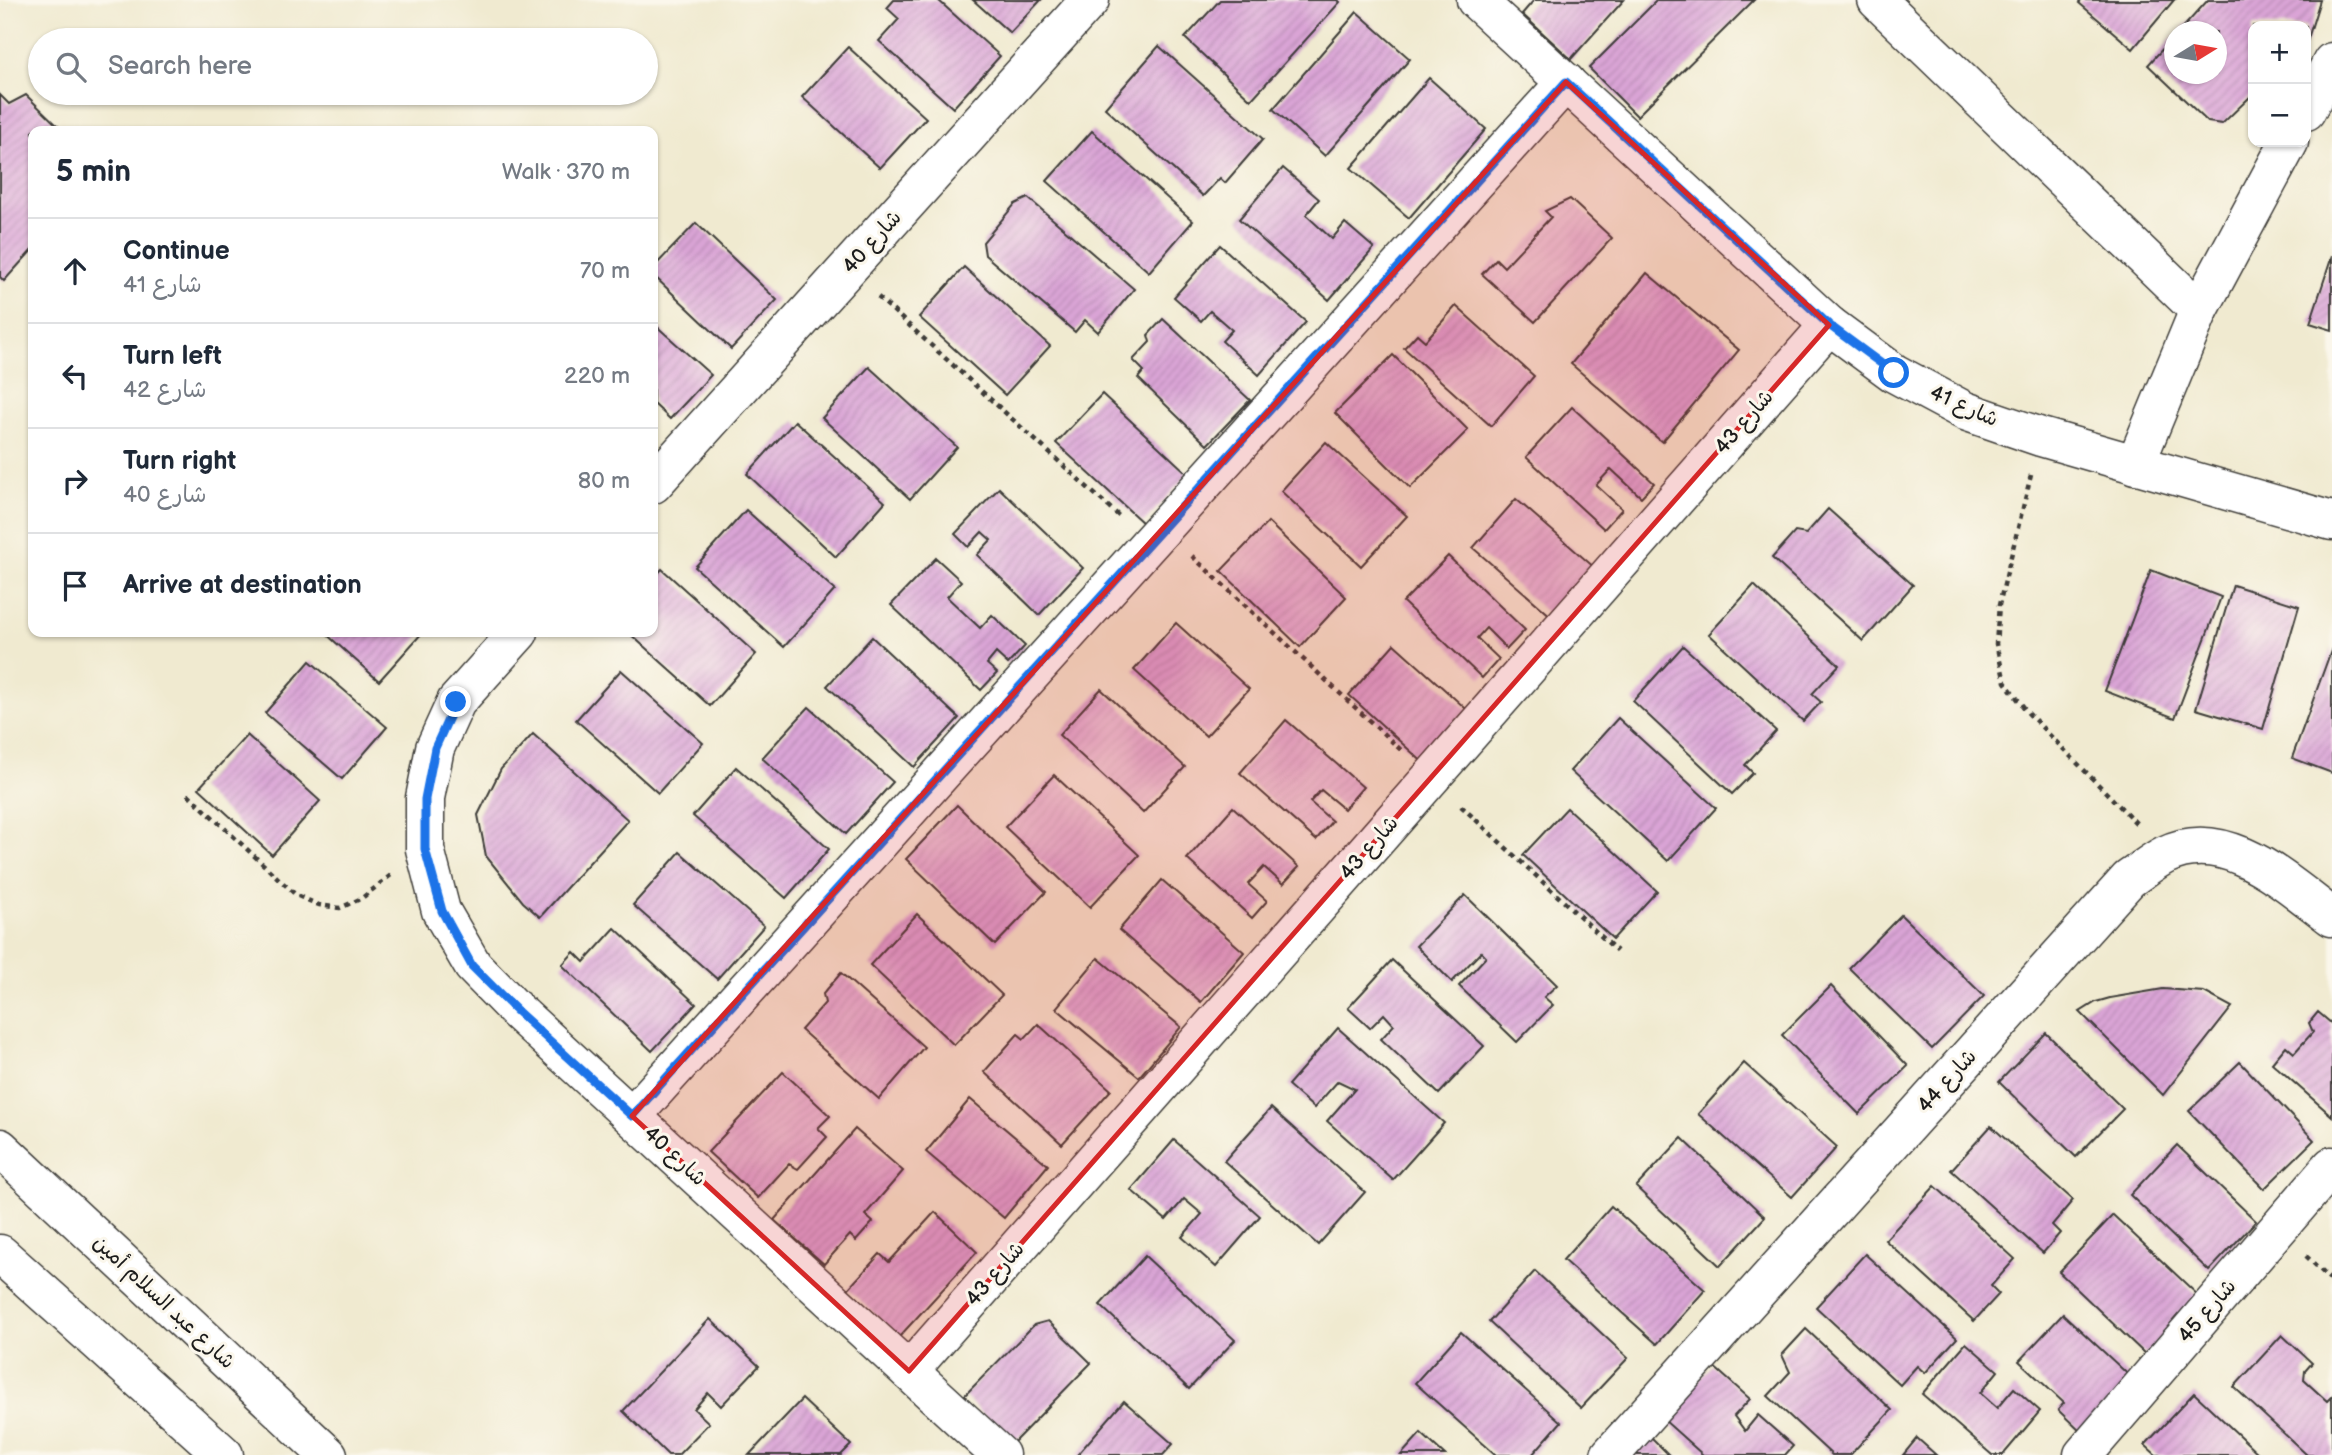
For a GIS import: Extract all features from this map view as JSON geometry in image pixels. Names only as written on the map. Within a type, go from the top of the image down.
[{"type":"street","name":"شارع 40","points":[[658,478],[1090,0]]},
{"type":"street","name":"شارع 41","points":[[1476,0],[1829,325],[1894,373],[1965,411],[2040,437],[2332,521]]},
{"type":"street","points":[[1877,0],[2199,310]]},
{"type":"street","points":[[2311,102],[2332,62]]},
{"type":"street","points":[[632,1116],[1566,82]]},
{"type":"street","points":[[2135,466],[2199,310],[2286,147]]},
{"type":"street","name":"شارع 43","points":[[909,1371],[1829,325]]},
{"type":"street","name":"شارع 40","points":[[514,637],[456,702],[435,748],[425,799],[425,849],[442,911],[472,966],[517,1011],[1000,1455]]},
{"type":"street","name":"شارع 44","points":[[1610,1455],[2129,879],[2166,854],[2196,847],[2226,849],[2255,860],[2332,917]]},
{"type":"street","name":"شارع عبد السلام أمين","points":[[0,1148],[328,1455]]},
{"type":"street","name":"شارع 45","points":[[2083,1455],[2332,1167]]},
{"type":"street","points":[[0,1254],[224,1455]]},
{"type":"path","points":[[847,269],[1431,778],[1617,951]]},
{"type":"path","points":[[2040,437],[1999,606],[1996,644],[2005,682],[2028,713],[2166,854]]},
{"type":"path","points":[[188,794],[296,895],[319,905],[340,908],[362,898],[425,849]]},
{"type":"highlighted area","points":[[1566,82],[1829,325],[909,1371],[632,1116]]},
{"type":"building","points":[[894,0],[938,0],[1000,56],[953,108],[879,41],[899,19],[887,8]]},
{"type":"building","points":[[973,0],[1041,0],[1010,33]]},
{"type":"building","points":[[1220,0],[1340,2],[1251,100],[1185,38]]},
{"type":"building","points":[[1534,0],[1624,0],[1571,59],[1522,14]]},
{"type":"building","points":[[1657,0],[1754,0],[1637,116],[1589,68]]},
{"type":"building","points":[[2082,0],[2174,0],[2133,49],[2079,3]]},
{"type":"building","points":[[2208,0],[2320,0],[2311,29],[2311,21],[2248,21],[2248,99],[2222,124],[2208,122],[2168,84],[2227,84],[2227,21],[2189,21]]},
{"type":"building","points":[[1357,12],[1410,59],[1325,156],[1273,109]]},
{"type":"building","points":[[1159,46],[1263,139],[1225,183],[1220,178],[1203,196],[1105,108]]},
{"type":"building","points":[[848,47],[926,118],[880,168],[802,97]]},
{"type":"building","points":[[2164,47],[2164,80],[2148,65]]},
{"type":"building","points":[[1429,78],[1486,129],[1409,218],[1351,168]]},
{"type":"building","points":[[0,95],[9,104],[26,95],[28,105],[36,105],[58,126],[28,126],[28,255],[4,281],[0,277]]},
{"type":"building","points":[[1092,131],[1193,221],[1149,272],[1047,181]]},
{"type":"building","points":[[1283,168],[1319,199],[1306,215],[1332,239],[1345,223],[1374,248],[1329,300],[1239,219]]},
{"type":"building","points":[[1028,198],[1134,289],[1098,332],[1085,320],[1075,332],[985,255],[983,242],[1015,204]]},
{"type":"building","points":[[1570,199],[1612,238],[1535,322],[1482,274],[1496,259],[1504,267],[1551,217],[1545,211]]},
{"type":"building","points":[[696,223],[777,300],[731,349],[658,280],[658,263]]},
{"type":"building","points":[[1220,245],[1306,322],[1259,375],[1222,341],[1232,330],[1210,311],[1201,321],[1174,297]]},
{"type":"building","points":[[2332,256],[2332,330],[2310,323]]},
{"type":"building","points":[[964,267],[1050,346],[1005,395],[919,317]]},
{"type":"building","points":[[1647,273],[1739,350],[1662,442],[1571,364]]},
{"type":"building","points":[[1456,306],[1534,376],[1491,426],[1404,348],[1417,334],[1425,341]]},
{"type":"building","points":[[1163,319],[1250,400],[1207,445],[1138,378],[1144,371],[1133,360],[1150,342],[1148,335]]},
{"type":"building","points":[[658,327],[711,375],[670,419],[658,408]]},
{"type":"building","points":[[1393,355],[1468,430],[1410,488],[1335,413]]},
{"type":"building","points":[[869,367],[957,447],[910,499],[822,418]]},
{"type":"building","points":[[1102,394],[1188,474],[1143,523],[1056,443]]},
{"type":"building","points":[[1572,407],[1654,483],[1641,497],[1611,469],[1596,485],[1622,509],[1604,529],[1526,457]]},
{"type":"building","points":[[795,421],[885,502],[836,557],[747,474]]},
{"type":"building","points":[[1326,442],[1407,516],[1361,566],[1281,491]]},
{"type":"building","points":[[999,488],[1083,568],[1039,615],[977,555],[991,540],[982,532],[968,547],[955,534]]},
{"type":"building","points":[[1516,499],[1595,568],[1552,617],[1473,548]]},
{"type":"building","points":[[1828,509],[1913,585],[1863,641],[1772,558],[1795,532],[1806,534]]},
{"type":"building","points":[[746,510],[835,590],[784,647],[695,567]]},
{"type":"building","points":[[1268,522],[1346,597],[1300,647],[1221,571]]},
{"type":"building","points":[[1448,556],[1525,630],[1507,649],[1486,628],[1477,638],[1499,659],[1482,678],[1403,602]]},
{"type":"building","points":[[936,558],[961,581],[947,597],[980,628],[992,615],[1025,646],[1008,664],[996,653],[987,664],[997,673],[981,690],[891,605]]},
{"type":"building","points":[[662,569],[756,654],[710,706],[634,637],[658,637],[658,573]]},
{"type":"building","points":[[2151,570],[2221,597],[2175,718],[2105,691]]},
{"type":"building","points":[[1754,585],[1839,665],[1812,694],[1821,702],[1803,721],[1709,634]]},
{"type":"building","points":[[2233,585],[2299,606],[2263,729],[2196,709]]},
{"type":"building","points":[[1176,623],[1249,689],[1206,736],[1134,670]]},
{"type":"building","points":[[330,637],[419,637],[379,681]]},
{"type":"building","points":[[872,637],[959,718],[914,767],[827,686]]},
{"type":"building","points":[[1394,644],[1474,716],[1428,767],[1349,695]]},
{"type":"building","points":[[1683,646],[1776,731],[1745,765],[1753,773],[1732,794],[1633,701]]},
{"type":"building","points":[[2332,648],[2332,773],[2292,758]]},
{"type":"building","points":[[310,661],[387,727],[342,779],[265,713]]},
{"type":"building","points":[[621,670],[703,743],[658,793],[576,720]]},
{"type":"building","points":[[1101,689],[1185,767],[1143,813],[1059,735]]},
{"type":"building","points":[[809,707],[893,782],[846,834],[762,758]]},
{"type":"building","points":[[1618,718],[1716,808],[1668,861],[1570,771]]},
{"type":"building","points":[[1286,720],[1363,787],[1344,809],[1321,790],[1310,802],[1332,821],[1316,840],[1240,773]]},
{"type":"building","points":[[533,734],[628,820],[540,917],[523,902],[486,856],[478,815],[501,769]]},
{"type":"building","points":[[247,735],[320,801],[272,855],[199,788]]},
{"type":"building","points":[[736,767],[829,849],[786,898],[693,816]]},
{"type":"building","points":[[1054,775],[1139,855],[1090,907],[1005,827]]},
{"type":"building","points":[[957,805],[1046,892],[995,945],[906,859]]},
{"type":"building","points":[[1233,807],[1299,867],[1283,884],[1264,867],[1248,884],[1267,901],[1252,918],[1187,859]]},
{"type":"building","points":[[1567,808],[1657,891],[1613,939],[1523,855]]},
{"type":"building","points":[[680,852],[764,926],[717,979],[633,905]]},
{"type":"building","points":[[1162,880],[1244,952],[1201,1002],[1119,930]]},
{"type":"building","points":[[1465,895],[1557,985],[1544,997],[1553,1005],[1517,1042],[1459,986],[1486,957],[1481,952],[1452,982],[1416,946]]},
{"type":"building","points":[[917,914],[1002,995],[954,1045],[870,965]]},
{"type":"building","points":[[1901,915],[1984,996],[1932,1049],[1849,968]]},
{"type":"building","points":[[615,928],[696,1004],[652,1051],[562,965],[574,952],[584,962]]},
{"type":"building","points":[[1098,958],[1181,1027],[1139,1077],[1056,1008]]},
{"type":"building","points":[[1392,960],[1484,1046],[1439,1094],[1381,1039],[1394,1025],[1384,1014],[1370,1028],[1348,1008]]},
{"type":"building","points":[[841,973],[924,1047],[879,1099],[801,1030],[825,1003],[823,994]]},
{"type":"building","points":[[1831,986],[1908,1066],[1859,1114],[1782,1035]]},
{"type":"building","points":[[2163,989],[2204,992],[2232,1007],[2163,1095],[2080,1012],[2096,1002],[2110,998]]},
{"type":"building","points":[[2318,1012],[2332,1024],[2332,1116],[2272,1063],[2286,1046],[2294,1053],[2313,1032],[2309,1023]]},
{"type":"building","points":[[1038,1024],[1111,1090],[1062,1144],[984,1072],[1018,1034],[1024,1039]]},
{"type":"building","points":[[1338,1028],[1444,1123],[1393,1180],[1327,1121],[1355,1089],[1338,1081],[1314,1108],[1288,1085]]},
{"type":"building","points":[[2046,1033],[2123,1109],[2076,1157],[1999,1082]]},
{"type":"building","points":[[2240,1062],[2314,1140],[2264,1189],[2189,1111]]},
{"type":"building","points":[[1744,1063],[1837,1147],[1792,1197],[1698,1114]]},
{"type":"building","points":[[783,1072],[830,1116],[818,1128],[827,1137],[798,1169],[789,1164],[758,1198],[708,1152]]},
{"type":"building","points":[[970,1099],[1048,1165],[1004,1218],[926,1152]]},
{"type":"building","points":[[1271,1108],[1365,1192],[1318,1245],[1224,1161]]},
{"type":"building","points":[[1991,1126],[2073,1200],[2052,1225],[2060,1233],[2043,1253],[1951,1170]]},
{"type":"building","points":[[855,1129],[903,1171],[865,1215],[873,1222],[856,1241],[850,1235],[824,1264],[774,1220]]},
{"type":"building","points":[[1682,1138],[1765,1217],[1720,1266],[1636,1187]]},
{"type":"building","points":[[1174,1140],[1260,1216],[1216,1267],[1182,1237],[1202,1214],[1184,1199],[1166,1220],[1131,1190]]},
{"type":"building","points":[[2177,1145],[2256,1221],[2209,1271],[2130,1195]]},
{"type":"building","points":[[1935,1186],[2015,1259],[1991,1286],[1999,1294],[1974,1321],[1885,1240]]},
{"type":"building","points":[[1611,1206],[1705,1290],[1657,1344],[1563,1260]]},
{"type":"building","points":[[935,1212],[977,1252],[899,1337],[848,1289],[880,1254],[889,1262]]},
{"type":"building","points":[[2113,1215],[2201,1298],[2146,1355],[2059,1272]]},
{"type":"building","points":[[1865,1254],[1957,1338],[1925,1373],[1917,1366],[1900,1385],[1816,1307]]},
{"type":"building","points":[[1145,1256],[1235,1340],[1189,1389],[1100,1305]]},
{"type":"building","points":[[1535,1271],[1628,1358],[1581,1408],[1489,1322]]},
{"type":"building","points":[[2063,1314],[2134,1380],[2084,1435],[2058,1410],[2064,1403],[2019,1361]]},
{"type":"building","points":[[710,1319],[759,1366],[721,1406],[708,1393],[694,1409],[709,1423],[678,1455],[668,1455],[623,1411]]},
{"type":"building","points":[[1048,1321],[1091,1363],[1012,1444],[964,1396],[1034,1325]]},
{"type":"building","points":[[1806,1329],[1892,1410],[1850,1455],[1832,1455],[1768,1396],[1790,1372],[1782,1355]]},
{"type":"building","points":[[1461,1332],[1561,1422],[1532,1455],[1496,1455],[1415,1383]]},
{"type":"building","points":[[2282,1335],[2312,1363],[2305,1371],[2304,1380],[2327,1401],[2332,1396],[2332,1455],[2307,1455],[2234,1387]]},
{"type":"building","points":[[1966,1343],[1998,1371],[1980,1393],[1997,1408],[2014,1388],[2040,1411],[2003,1455],[1992,1455],[1922,1394]]},
{"type":"building","points":[[1712,1365],[1750,1399],[1734,1416],[1745,1431],[1758,1415],[1793,1446],[1785,1455],[1703,1455],[1664,1420]]},
{"type":"building","points":[[2194,1393],[2260,1455],[2156,1455],[2145,1445]]},
{"type":"building","points":[[802,1399],[851,1445],[841,1455],[749,1455]]},
{"type":"building","points":[[1124,1401],[1173,1444],[1163,1455],[1077,1455]]},
{"type":"building","points":[[1421,1433],[1445,1455],[1401,1455]]},
{"type":"building","points":[[1650,1436],[1669,1455],[1632,1455]]},
{"type":"building","points":[[1917,1438],[1936,1455],[1903,1455]]},
{"type":"route","points":[[456,702],[435,748],[425,799],[425,849],[442,911],[472,966],[632,1116],[1566,82],[1829,325],[1894,373]]}]
